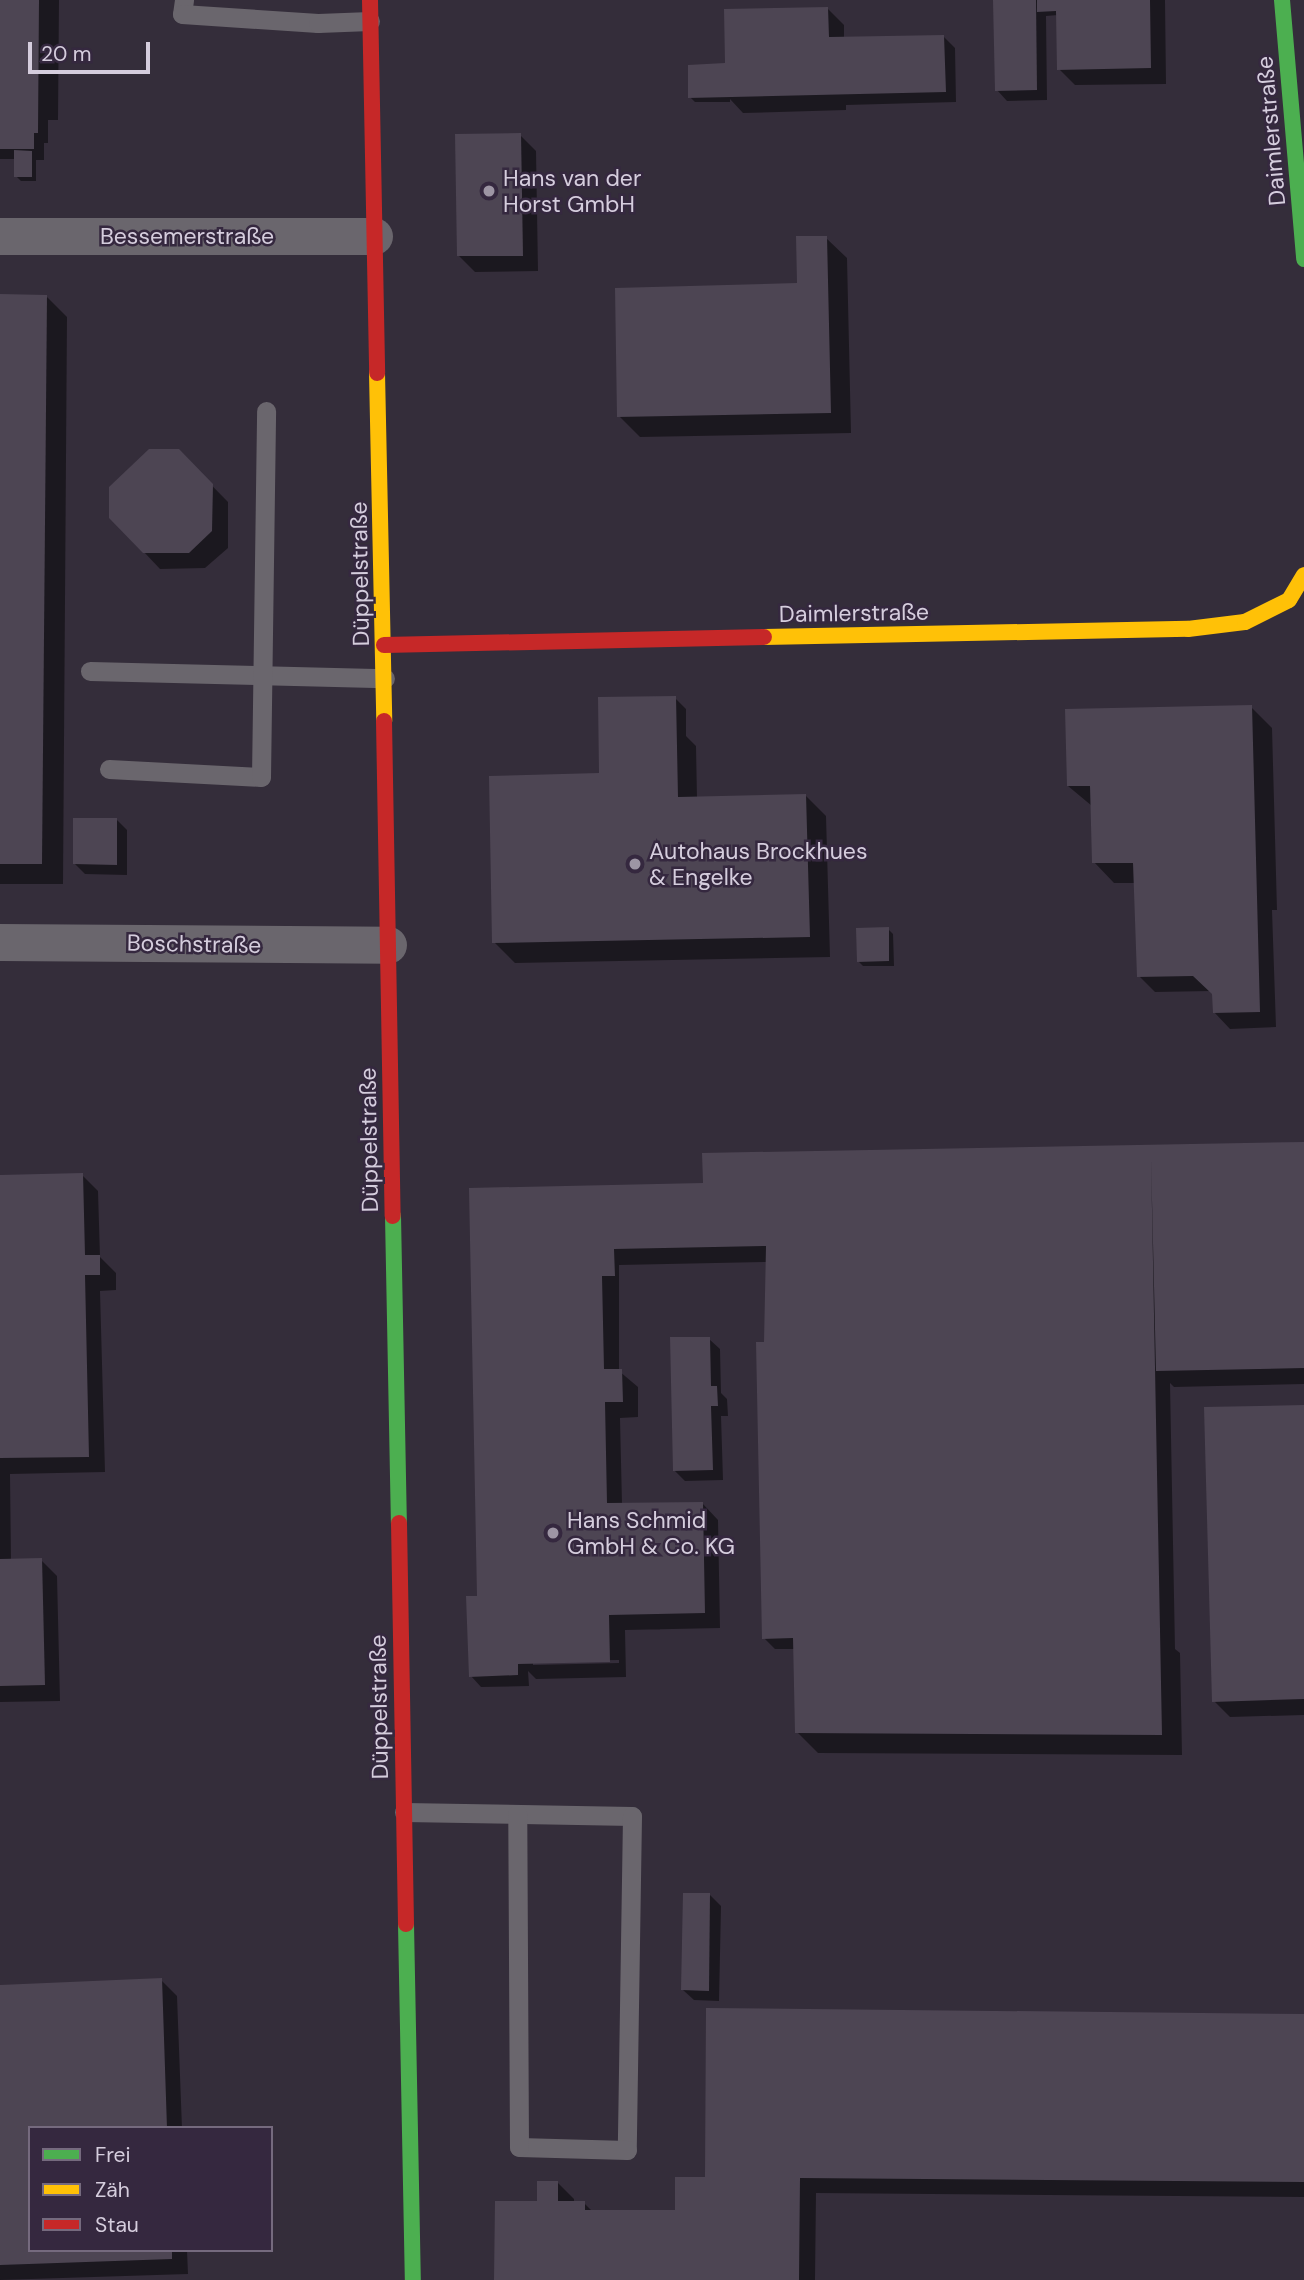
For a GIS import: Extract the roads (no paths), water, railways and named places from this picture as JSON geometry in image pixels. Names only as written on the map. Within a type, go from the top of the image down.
[{"type":"street","name":"Düppelstraße","points":[[370,0],[413,2280]]},
{"type":"street","name":"Daimlerstraße","points":[[1282,0],[1304,259]]},
{"type":"street","name":"Bessemerstraße","points":[[0,236],[374,236]]},
{"type":"street","name":"Daimlerstraße","points":[[384,645],[1188,629],[1245,622],[1289,600],[1304,575]]},
{"type":"street","name":"Boschstraße","points":[[0,942],[388,946]]},
{"type":"lane","points":[[184,0],[182,15],[318,23],[370,21]]},
{"type":"lane","points":[[109,769],[261,777],[267,411]]},
{"type":"lane","points":[[90,671],[384,678]]},
{"type":"lane","points":[[404,1812],[632,1815],[627,2150],[519,2147],[517,1814]]},
{"type":"place","name":"Hans van der Horst GmbH","points":[[489,191]]},
{"type":"place","name":"Autohaus Brockhues & Engelke","points":[[635,864]]},
{"type":"place","name":"Hans Schmid GmbH & Co. KG","points":[[553,1533]]}]
